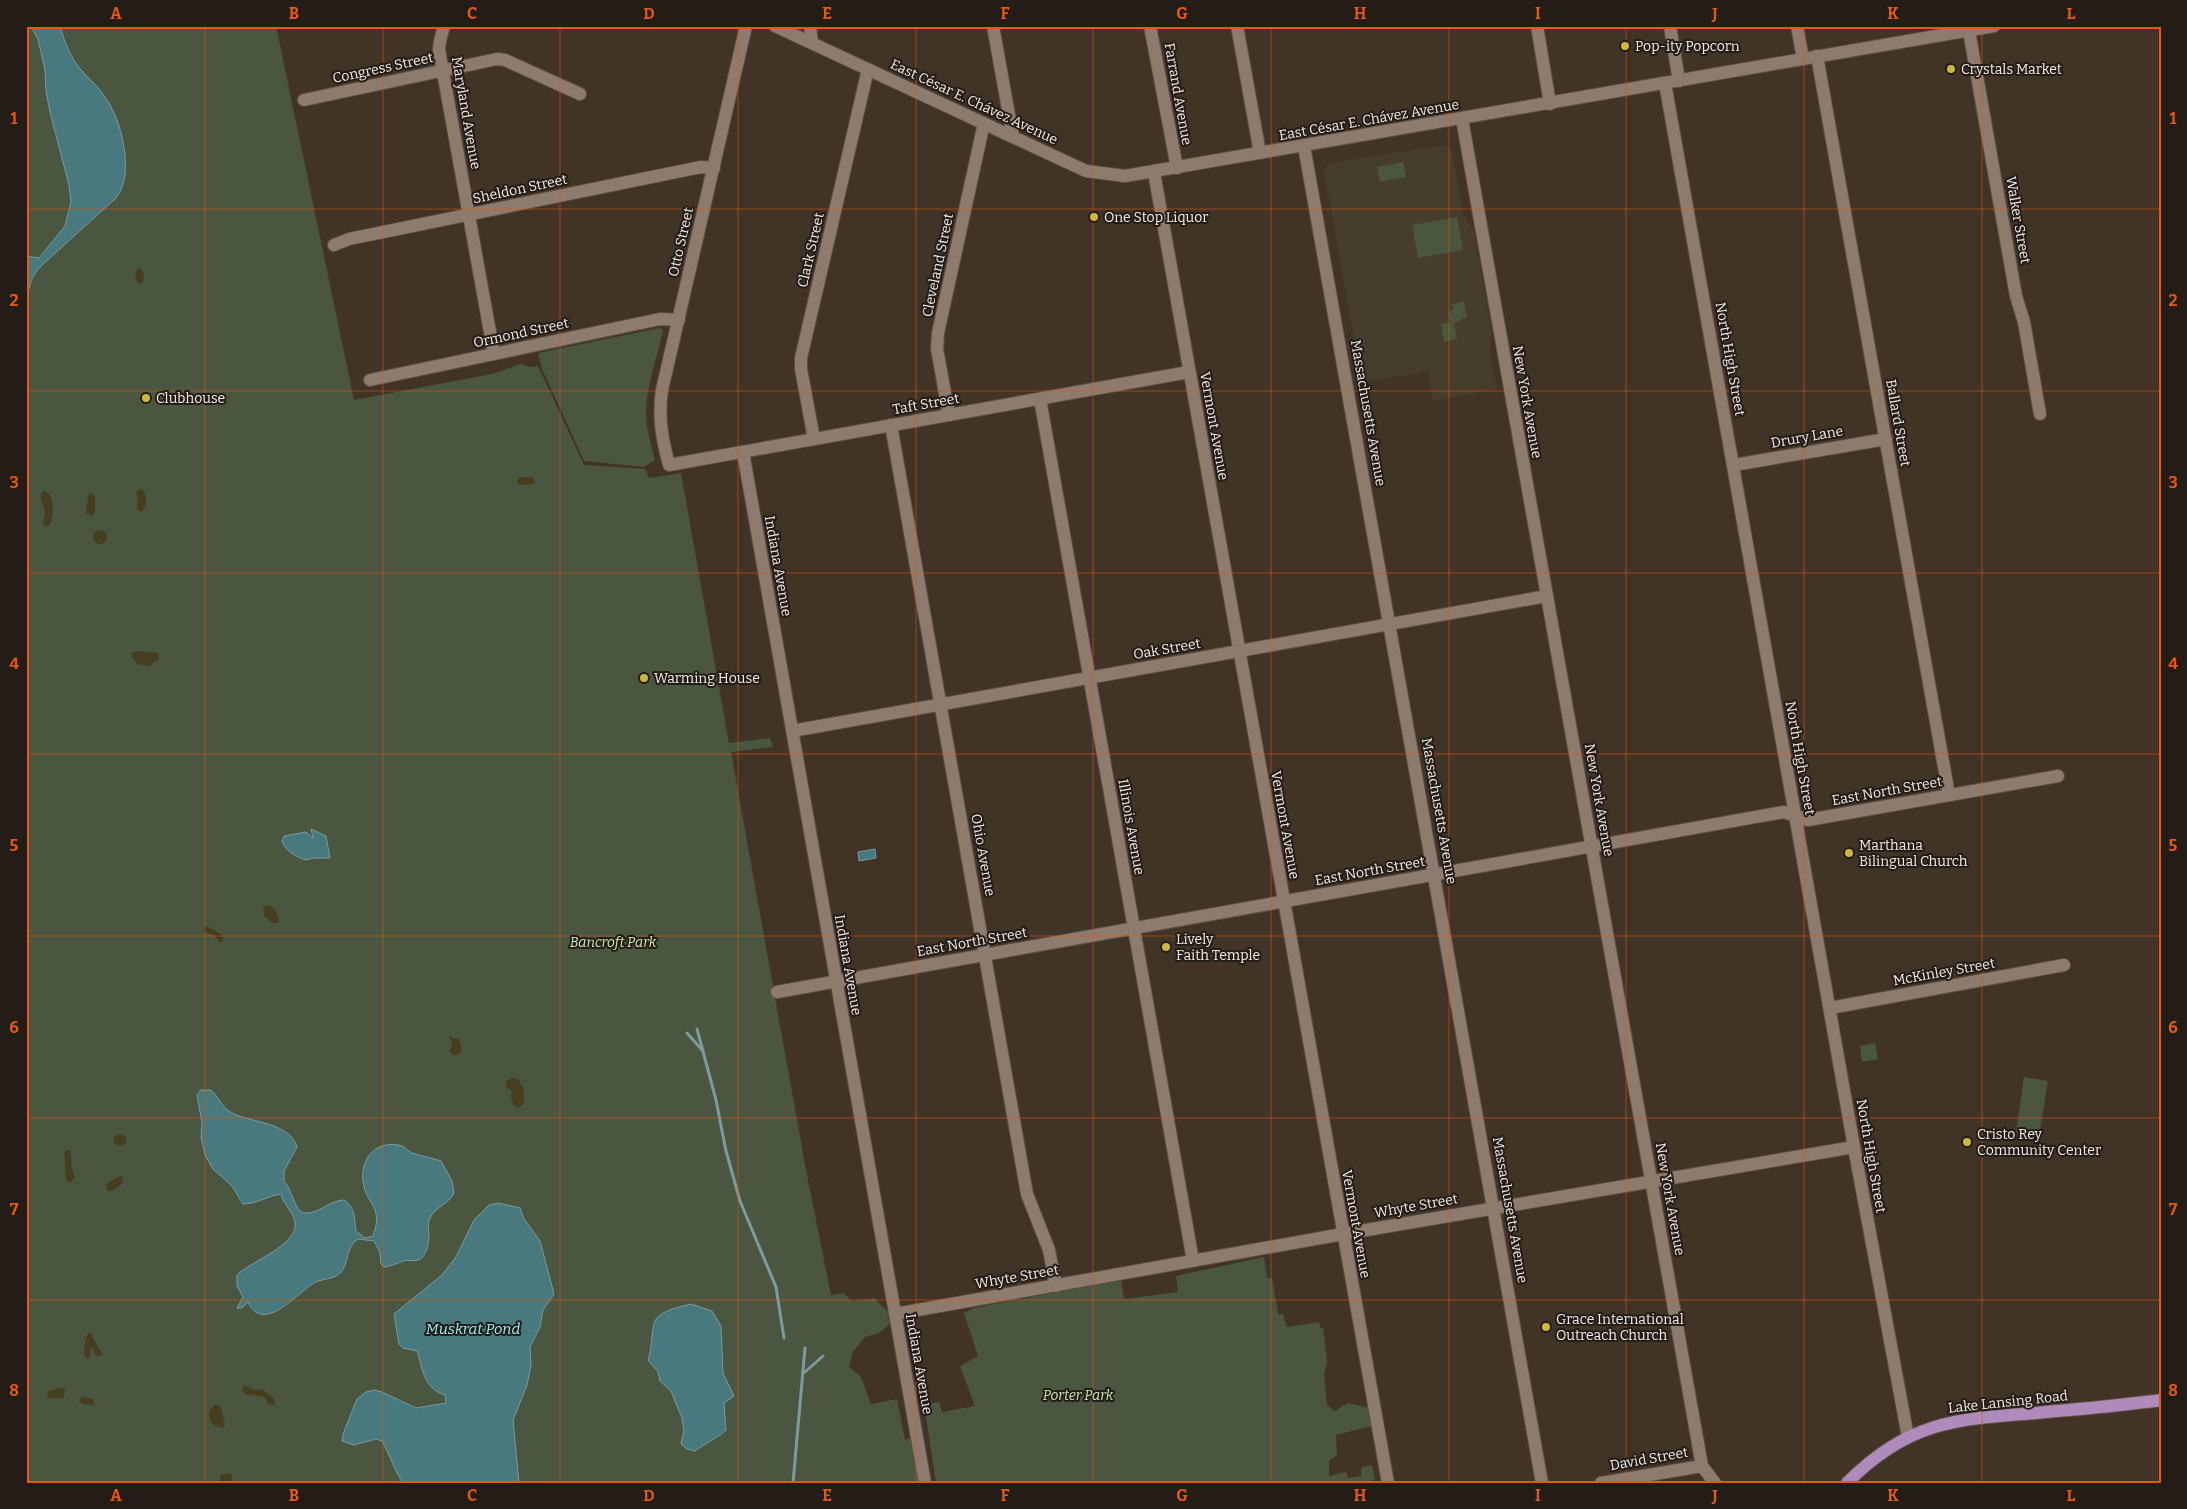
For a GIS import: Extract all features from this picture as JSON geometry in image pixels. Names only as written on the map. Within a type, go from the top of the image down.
[{"type":"main road","name":"Lake Lansing Road","points":[[1848,1482],[1873,1458],[1908,1437],[1941,1424],[1973,1418],[2097,1408],[2161,1400]]},
{"type":"street","name":"Maryland Avenue","points":[[444,26],[439,50],[494,354]]},
{"type":"street","name":"Otto Street","points":[[668,464],[662,440],[660,407],[746,26]]},
{"type":"street","name":"East César E. Chávez Avenue","points":[[775,26],[1086,171],[1125,176],[1665,84],[1954,30],[1969,31],[1994,26]]},
{"type":"street","points":[[810,26],[812,43]]},
{"type":"street","points":[[993,26],[1013,137]]},
{"type":"street","name":"Farrand Avenue","points":[[1150,26],[1177,168]]},
{"type":"street","points":[[1237,26],[1260,153]]},
{"type":"street","points":[[1537,26],[1550,104]]},
{"type":"street","points":[[1670,26],[1679,81]]},
{"type":"street","points":[[1797,26],[1802,59]]},
{"type":"street","name":"Walker Street","points":[[1969,31],[2040,414]]},
{"type":"street","name":"Ballard Street","points":[[1817,56],[1949,795]]},
{"type":"street","name":"Congress Street","points":[[304,100],[497,59],[505,60],[580,94]]},
{"type":"street","name":"Clark Street","points":[[814,439],[801,370],[801,358],[868,69]]},
{"type":"street","name":"North High Street","points":[[1665,84],[1854,1147],[1908,1437]]},
{"type":"street","name":"New York Avenue","points":[[1462,119],[1702,1466],[1715,1483]]},
{"type":"street","name":"Cleveland Street","points":[[949,415],[937,349],[938,333],[984,123]]},
{"type":"street","name":"Massachusetts Avenue","points":[[1304,146],[1495,1208],[1542,1483]]},
{"type":"street","name":"Sheldon Street","points":[[334,245],[349,239],[701,167],[714,168]]},
{"type":"street","name":"Vermont Avenue","points":[[1154,172],[1388,1483]]},
{"type":"street","name":"Ormond Street","points":[[370,380],[660,319],[679,320]]},
{"type":"street","name":"Taft Street","points":[[668,464],[1189,372]]},
{"type":"street","name":"Illinois Avenue","points":[[1040,398],[1193,1261]]},
{"type":"street","name":"Ohio Avenue","points":[[891,425],[1027,1194],[1049,1250],[1056,1286]]},
{"type":"street","name":"Drury Lane","points":[[1734,465],[1886,439]]},
{"type":"street","name":"Indiana Avenue","points":[[743,452],[925,1483]]},
{"type":"street","name":"Oak Street","points":[[792,732],[1547,596]]},
{"type":"street","name":"East North Street","points":[[777,992],[1784,812],[1808,820],[2058,776]]},
{"type":"street","name":"McKinley Street","points":[[1830,1008],[2064,965]]},
{"type":"street","name":"Whyte Street","points":[[895,1314],[1343,1234],[1854,1147]]},
{"type":"street","name":"David Street","points":[[1601,1483],[1702,1466]]},
{"type":"shaded area","points":[[1444,145],[1452,150],[1462,211],[1474,232],[1492,334],[1490,351],[1497,389],[1433,401],[1428,372],[1362,382],[1324,170],[1330,163]]},
{"type":"green space","name":"Bancroft Park","points":[[26,26],[276,26],[354,400],[492,374],[521,364],[529,367],[538,366],[584,465],[645,469],[649,478],[681,473],[729,743],[770,738],[773,747],[731,752],[806,1170],[831,1295],[843,1293],[852,1301],[874,1298],[887,1311],[890,1324],[879,1333],[865,1337],[853,1352],[849,1367],[861,1377],[871,1404],[897,1399],[905,1440],[911,1438],[920,1483],[26,1483]]},
{"type":"green space","points":[[1403,162],[1406,177],[1380,182],[1377,167]]},
{"type":"green space","points":[[1457,217],[1463,250],[1418,258],[1412,225]]},
{"type":"green space","points":[[1464,301],[1467,317],[1454,323],[1457,339],[1444,342],[1441,324],[1450,322],[1448,312],[1453,309],[1452,304]]},
{"type":"green space","points":[[660,328],[663,331],[650,381],[646,411],[655,460],[644,467],[584,461],[542,369],[538,353]]},
{"type":"green space","points":[[1875,1043],[1878,1059],[1862,1062],[1860,1046]]},
{"type":"green space","points":[[2024,1077],[2048,1081],[2039,1136],[2016,1132]]},
{"type":"green space","name":"Porter Park","points":[[1264,1257],[1267,1278],[1272,1278],[1278,1314],[1283,1314],[1287,1327],[1319,1322],[1320,1328],[1323,1328],[1327,1363],[1324,1374],[1327,1405],[1335,1411],[1348,1403],[1369,1408],[1372,1426],[1336,1435],[1337,1455],[1329,1461],[1329,1476],[1346,1472],[1348,1478],[1361,1476],[1361,1467],[1372,1465],[1375,1480],[1359,1483],[936,1483],[926,1417],[922,1406],[939,1402],[942,1412],[975,1406],[960,1366],[978,1356],[964,1313],[974,1308],[1121,1280],[1124,1299],[1178,1292],[1176,1276]]},
{"type":"sand","points":[[141,268],[144,274],[143,282],[139,284],[136,281],[135,275],[137,269]]},
{"type":"sand","points":[[520,477],[533,477],[535,484],[519,485],[517,481]]},
{"type":"sand","points":[[139,489],[143,490],[146,499],[146,505],[141,512],[137,509],[138,500],[136,492]]},
{"type":"sand","points":[[43,491],[49,493],[53,506],[50,524],[47,527],[43,525],[45,512],[40,496]]},
{"type":"sand","points":[[90,493],[95,496],[95,512],[92,516],[86,513]]},
{"type":"sand","points":[[100,530],[105,532],[107,537],[105,542],[100,544],[95,542],[93,537],[95,532]]},
{"type":"sand","points":[[133,652],[158,653],[159,659],[149,666],[137,664],[131,655]]},
{"type":"sand","points":[[267,905],[275,909],[279,919],[278,923],[272,923],[264,916],[263,908]]},
{"type":"sand","points":[[207,926],[222,935],[223,942],[219,942],[214,935],[205,932],[203,928]]},
{"type":"sand","points":[[450,1036],[458,1038],[461,1044],[461,1052],[458,1055],[453,1055],[450,1052],[452,1043]]},
{"type":"sand","points":[[513,1078],[518,1079],[523,1088],[524,1103],[519,1108],[513,1105],[512,1092],[506,1086],[506,1081]]},
{"type":"sand","points":[[118,1134],[122,1134],[126,1140],[122,1146],[118,1146],[114,1142],[114,1138]]},
{"type":"sand","points":[[66,1150],[70,1150],[75,1177],[71,1182],[67,1181],[65,1175],[64,1154]]},
{"type":"sand","points":[[120,1176],[123,1178],[123,1183],[112,1191],[107,1191],[106,1184]]},
{"type":"sand","points":[[90,1332],[103,1355],[96,1356],[91,1348],[90,1358],[87,1359],[84,1354],[86,1337]]},
{"type":"sand","points":[[244,1385],[255,1390],[262,1389],[274,1399],[275,1405],[268,1404],[265,1397],[245,1394],[242,1389]]},
{"type":"sand","points":[[64,1388],[65,1391],[63,1398],[48,1398],[47,1394],[49,1391]]},
{"type":"sand","points":[[83,1396],[94,1400],[94,1405],[82,1404],[79,1401]]},
{"type":"sand","points":[[214,1405],[220,1406],[225,1424],[223,1428],[215,1426],[210,1420],[209,1412]]},
{"type":"sand","points":[[221,1474],[231,1474],[233,1483],[219,1483]]},
{"type":"water","points":[[31,26],[60,26],[74,61],[109,103],[122,139],[125,154],[125,178],[116,198],[41,266],[35,274],[29,288],[26,327],[26,256],[39,258],[65,226],[71,202],[69,185],[50,112],[45,70],[38,39]]},
{"type":"water","points":[[311,829],[326,836],[330,858],[302,859],[295,856],[284,846],[282,842],[284,836],[306,832],[313,838]]},
{"type":"water","points":[[875,849],[876,858],[859,861],[858,852]]},
{"type":"water","points":[[201,1090],[211,1090],[232,1113],[269,1124],[287,1133],[297,1147],[284,1171],[284,1181],[296,1205],[302,1212],[310,1213],[334,1202],[344,1200],[353,1210],[356,1231],[365,1238],[373,1236],[377,1217],[363,1184],[364,1166],[373,1151],[380,1147],[399,1145],[412,1153],[441,1161],[452,1181],[454,1193],[430,1218],[428,1243],[423,1257],[416,1261],[405,1260],[384,1267],[381,1264],[380,1252],[374,1241],[358,1239],[351,1246],[344,1268],[338,1275],[316,1282],[281,1308],[272,1313],[263,1314],[255,1311],[248,1302],[242,1308],[237,1308],[243,1297],[237,1286],[237,1275],[273,1252],[290,1238],[295,1222],[281,1194],[253,1203],[243,1204],[232,1186],[213,1169],[205,1155],[201,1137],[202,1123],[197,1095]]},
{"type":"water","name":"Muskrat Pond","points":[[498,1203],[520,1208],[524,1219],[540,1241],[554,1294],[543,1310],[540,1327],[530,1347],[531,1365],[527,1385],[513,1420],[519,1483],[403,1483],[382,1441],[376,1439],[354,1445],[342,1441],[343,1434],[357,1399],[366,1392],[375,1390],[382,1392],[416,1408],[446,1403],[445,1395],[432,1388],[428,1383],[417,1351],[403,1348],[399,1344],[394,1314],[442,1275],[456,1257],[474,1220],[489,1205]]},
{"type":"water","points":[[691,1304],[712,1311],[721,1326],[723,1373],[734,1396],[724,1403],[726,1430],[695,1451],[687,1449],[681,1444],[684,1431],[682,1418],[671,1391],[660,1381],[658,1372],[648,1360],[653,1329],[659,1316],[669,1310]]},
{"type":"waterway","points":[[697,1029],[740,1201],[776,1287],[784,1338]]},
{"type":"waterway","points":[[687,1033],[703,1051]]},
{"type":"waterway","points":[[793,1483],[805,1348]]},
{"type":"waterway","points":[[805,1372],[823,1356]]},
{"type":"place","name":"Pop-ity Popcorn","points":[[1625,46]]},
{"type":"place","name":"Crystals Market","points":[[1951,69]]},
{"type":"place","name":"One Stop Liquor","points":[[1094,217]]},
{"type":"place","name":"Clubhouse","points":[[146,398]]},
{"type":"place","name":"Warming House","points":[[644,678]]},
{"type":"place","name":"Marthana Bilingual Church","points":[[1849,853]]},
{"type":"place","name":"Lively Faith Temple","points":[[1166,947]]},
{"type":"place","name":"Cristo Rey Community Center","points":[[1967,1142]]},
{"type":"place","name":"Grace International Outreach Church","points":[[1546,1327]]}]
